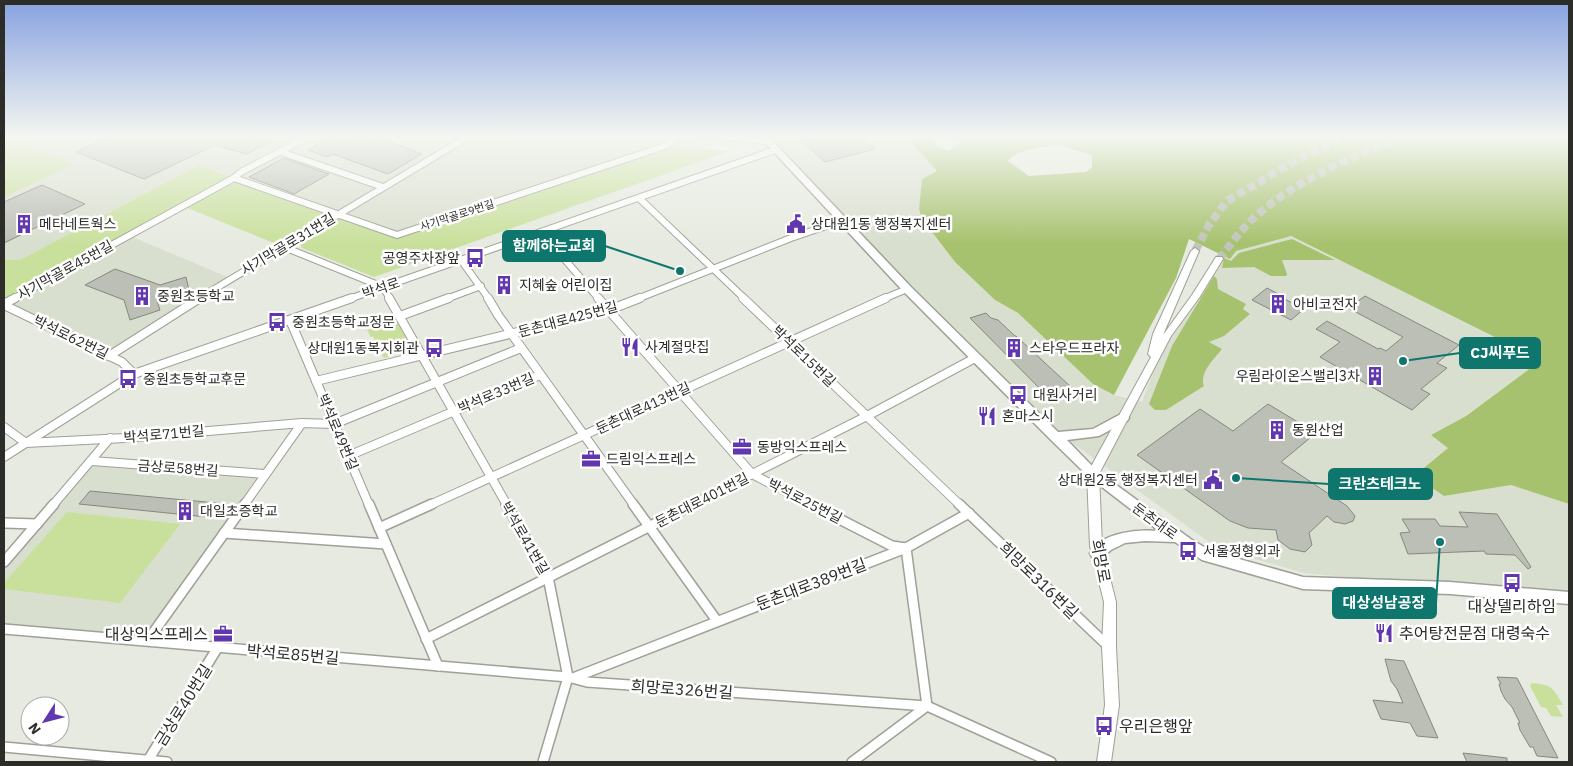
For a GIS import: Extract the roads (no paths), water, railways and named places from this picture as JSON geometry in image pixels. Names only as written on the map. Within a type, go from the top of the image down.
[{"type":"main road","name":"둔촌대로","points":[[795,172],[907,289],[1093,474],[1177,537],[1207,556],[1303,583],[1450,588],[1569,598]]},
{"type":"main road","points":[[1148,372],[1158,334],[1195,251]]},
{"type":"main road","points":[[1093,474],[1167,335],[1196,296],[1219,259]]},
{"type":"main road","points":[[1055,437],[1095,433],[1123,418]]},
{"type":"main road","name":"희망로","points":[[1093,474],[1097,553],[1110,602],[1109,647],[1112,706],[1104,762]]},
{"type":"main road","points":[[1097,553],[1116,539],[1142,536],[1177,537]]},
{"type":"street","name":"사기막골로45번길","points":[[4,304],[234,178],[242,172]]},
{"type":"street","points":[[339,172],[383,187]]},
{"type":"street","name":"사기막골로31번길","points":[[109,356],[409,172]]},
{"type":"street","name":"사기막골로9번길","points":[[234,178],[397,235],[587,172]]},
{"type":"street","name":"박석로","points":[[4,457],[134,374],[713,172]]},
{"type":"street","name":"박석로15번길","points":[[639,198],[969,513]]},
{"type":"street","name":"둔촌대로425번길","points":[[316,381],[609,310],[841,221]]},
{"type":"street","name":"박석로25번길","points":[[541,232],[752,474],[892,546],[906,548]]},
{"type":"street","points":[[284,247],[383,287]]},
{"type":"street","name":"박석로33번길","points":[[461,260],[481,286],[511,334],[540,375],[717,621]]},
{"type":"street","points":[[400,316],[481,286]]},
{"type":"street","name":"박석로41번길","points":[[383,287],[452,412],[548,577],[570,677]]},
{"type":"street","name":"둔촌대로413번길","points":[[379,528],[854,310],[907,289]]},
{"type":"street","name":"박석로62번길","points":[[4,304],[122,362],[134,374]]},
{"type":"street","name":"박석로49번길","points":[[290,320],[438,666]]},
{"type":"street","points":[[334,424],[521,348]]},
{"type":"street","name":"둔촌대로401번길","points":[[426,639],[867,416],[975,358]]},
{"type":"street","name":"박석로33번길","points":[[452,412],[540,375]]},
{"type":"street","points":[[348,456],[452,412]]},
{"type":"street","points":[[148,640],[302,423]]},
{"type":"street","name":"박석로71번길","points":[[26,443],[302,423],[334,424]]},
{"type":"street","points":[[4,427],[26,443]]},
{"type":"street","points":[[4,562],[110,438]]},
{"type":"street","name":"금상로58번길","points":[[92,461],[265,474]]},
{"type":"street","name":"둔촌대로389번길","points":[[570,677],[707,627],[717,621],[906,548],[969,513]]},
{"type":"street","name":"희망로316번길","points":[[969,513],[1109,647]]},
{"type":"street","points":[[4,523],[37,524]]},
{"type":"street","points":[[224,533],[386,544]]},
{"type":"street","points":[[852,762],[926,706],[906,548]]},
{"type":"street","name":"박석로85번길","points":[[4,629],[438,666]]},
{"type":"street","name":"금상로40번길","points":[[148,761],[218,647]]},
{"type":"street","name":"희망로326번길","points":[[438,666],[570,677],[587,682],[926,706],[1051,762]]},
{"type":"street","points":[[542,762],[570,677]]},
{"type":"street","points":[[4,747],[166,762]]},
{"type":"tunnel","points":[[1195,251],[1209,225],[1227,201],[1277,172]]},
{"type":"tunnel","points":[[1219,259],[1257,215],[1290,190],[1324,172]]},
{"type":"place","name":"메타네트웍스","points":[[24,224]]},
{"type":"place","name":"상대원1동 행정복지센터","points":[[796,224]]},
{"type":"place","name":"공영주차장앞","points":[[475,258]]},
{"type":"place","name":"함께하는교회","points":[[680,271]]},
{"type":"place","name":"지혜숲 어린이집","points":[[504,285]]},
{"type":"place","name":"중원초등학교","points":[[142,296]]},
{"type":"place","name":"아비코전자","points":[[1278,304]]},
{"type":"place","name":"중원초등학교정문","points":[[277,322]]},
{"type":"place","name":"사계절맛집","points":[[630,347]]},
{"type":"place","name":"상대원1동복지회관","points":[[434,348]]},
{"type":"place","name":"스타우드프라자","points":[[1014,348]]},
{"type":"place","name":"CJ씨푸드","points":[[1403,361]]},
{"type":"place","name":"우림라이온스밸리3차","points":[[1375,376]]},
{"type":"place","name":"중원초등학교후문","points":[[128,379]]},
{"type":"place","name":"대원사거리","points":[[1018,395]]},
{"type":"place","name":"혼마스시","points":[[987,416]]},
{"type":"place","name":"동원산업","points":[[1277,430]]},
{"type":"place","name":"동방익스프레스","points":[[742,447]]},
{"type":"place","name":"드림익스프레스","points":[[591,459]]},
{"type":"place","name":"크란츠테크노","points":[[1236,478]]},
{"type":"place","name":"상대원2동 행정복지센터","points":[[1213,480]]},
{"type":"place","name":"대일초증학교","points":[[185,511]]},
{"type":"place","name":"대상성남공장","points":[[1440,542]]},
{"type":"place","name":"서울정형외과","points":[[1188,551]]},
{"type":"place","name":"대상델리하임","points":[[1512,583]]},
{"type":"place","name":"추어탕전문점 대령숙수","points":[[1384,633]]},
{"type":"place","name":"대상익스프레스","points":[[223,634]]},
{"type":"place","name":"우리은행앞","points":[[1104,726]]}]
